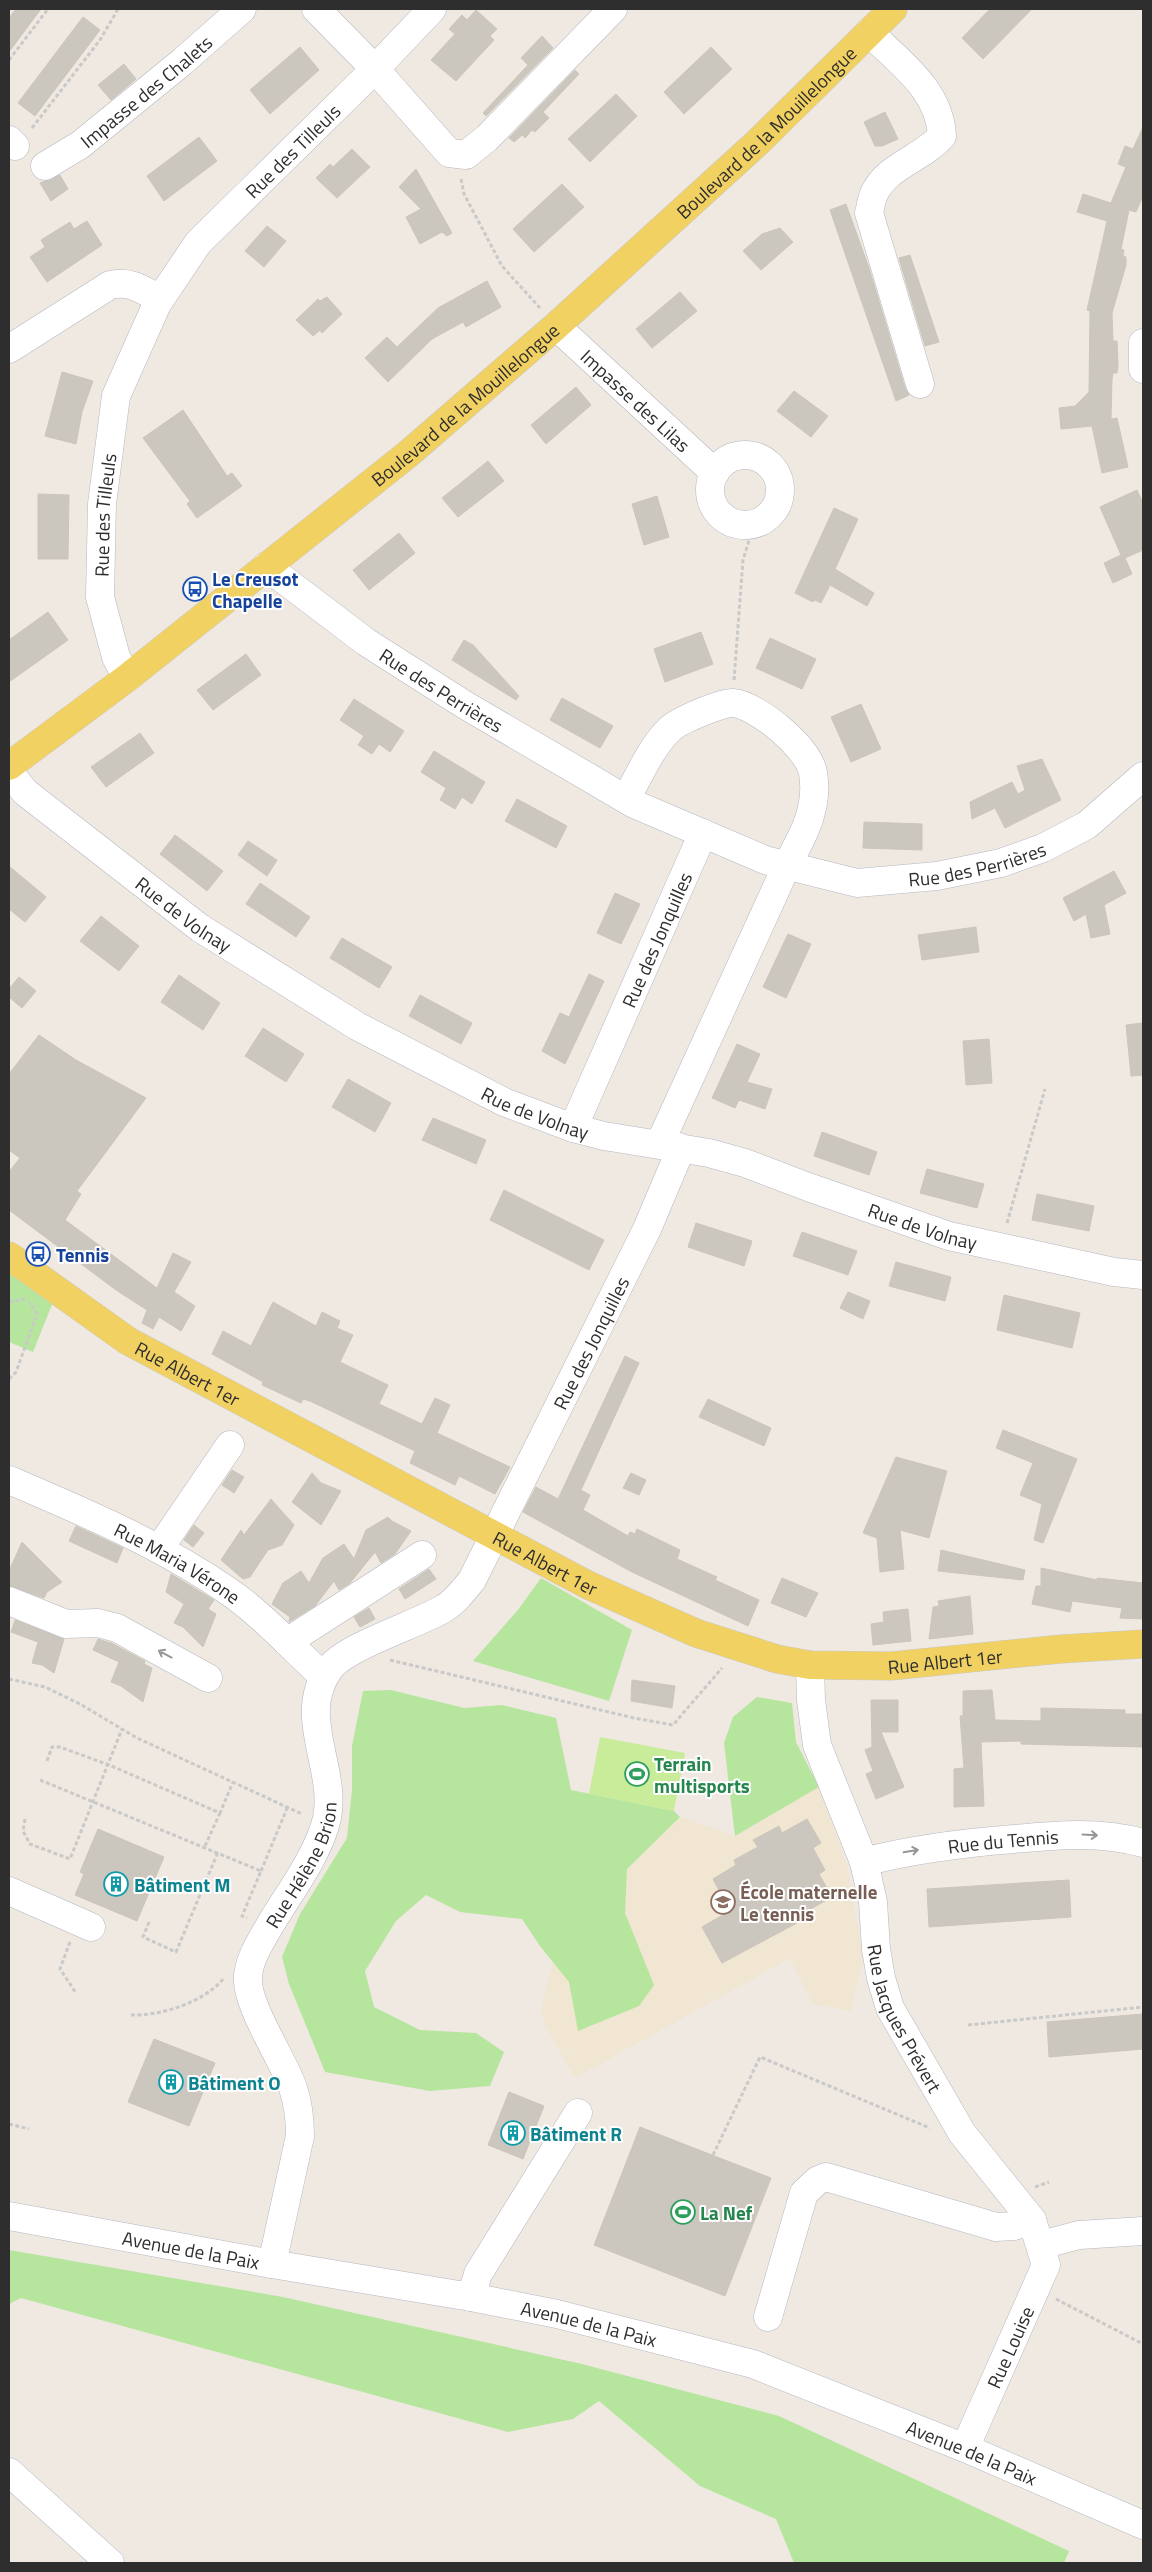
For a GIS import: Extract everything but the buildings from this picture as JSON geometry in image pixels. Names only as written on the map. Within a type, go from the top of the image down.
[{"type":"main road","name":"Boulevard de la Mouillelongue","points":[[9,766],[127,678],[408,454],[556,326],[757,144],[893,9]]},
{"type":"main road","name":"Rue Albert 1er","points":[[9,1256],[128,1341],[492,1536],[644,1612],[739,1648],[810,1665],[891,1666],[1061,1649],[1143,1644]]},
{"type":"street","name":"Impasse des Chalets","points":[[45,166],[80,145],[182,62],[242,9]]},
{"type":"street","points":[[316,9],[375,69],[449,153],[466,155],[487,138],[613,9]]},
{"type":"street","name":"Rue des Tilleuls","points":[[127,678],[116,657],[100,597],[102,504],[116,396],[160,299],[198,243],[375,69],[432,9]]},
{"type":"street","points":[[869,32],[930,93],[941,118],[942,136],[933,146],[912,158],[886,177],[874,194],[869,214],[920,384]]},
{"type":"street","points":[[9,349],[110,285],[130,284],[160,299]]},
{"type":"street","name":"Impasse des Lilas","points":[[556,326],[715,473]]},
{"type":"street","points":[[1143,344],[1143,369]]},
{"type":"street","points":[[750,455],[763,460],[773,469],[779,481],[780,495],[776,508],[767,518],[754,524],[740,526],[728,520],[718,512],[712,499],[711,486],[715,473],[724,462],[736,456],[750,455]]},
{"type":"street","name":"Rue des Perrières","points":[[266,566],[366,642],[465,705],[626,799],[765,860],[857,883],[937,876],[1001,863],[1042,848],[1087,825],[1143,776]]},
{"type":"street","points":[[626,799],[650,756],[671,728],[695,714],[732,703],[764,716],[788,736],[813,770],[815,797],[807,828],[787,865]]},
{"type":"street","name":"Rue de Volnay","points":[[9,772],[25,792],[200,928],[357,1026],[504,1102],[573,1128],[604,1136],[710,1152],[746,1163],[808,1187],[949,1236],[1114,1272],[1143,1275]]},
{"type":"street","name":"Rue des Jonquilles","points":[[573,1128],[703,833]]},
{"type":"street","name":"Rue des Jonquilles","points":[[492,1536],[647,1229],[677,1158],[669,1145],[787,865]]},
{"type":"street","points":[[159,1549],[230,1445]]},
{"type":"street","name":"Rue Maria Vérone","points":[[9,1480],[85,1512],[159,1549],[229,1592],[324,1677]]},
{"type":"street","name":"Rue Hélène Brion","points":[[272,2264],[300,2136],[300,2118],[293,2088],[251,1995],[248,1977],[254,1951],[308,1860],[325,1827],[328,1796],[315,1711],[317,1692],[330,1666],[359,1648],[445,1608],[460,1595],[472,1580],[492,1536]]},
{"type":"street","points":[[286,1642],[422,1555]]},
{"type":"street","points":[[9,1601],[66,1624],[98,1623],[117,1628],[208,1678]]},
{"type":"street","name":"Rue Jacques Prévert","points":[[810,1665],[811,1700],[817,1744],[864,1862],[873,1902],[876,1949],[881,1978],[897,2022],[962,2133],[1037,2232]]},
{"type":"street","name":"Rue du Tennis","points":[[864,1862],[955,1844],[1032,1837],[1082,1834],[1110,1836],[1143,1843]]},
{"type":"street","points":[[9,1891],[84,1924]]},
{"type":"street","points":[[471,2296],[478,2274],[578,2113]]},
{"type":"street","points":[[768,2316],[804,2193],[818,2180],[826,2177],[996,2226],[1014,2226],[1037,2232],[1079,2235],[1143,2231]]},
{"type":"street","name":"Avenue de la Paix","points":[[9,2216],[272,2264],[471,2296],[557,2314],[752,2364],[965,2448],[1143,2525]]},
{"type":"street","name":"Rue Louise","points":[[965,2448],[1046,2265],[1037,2232]]},
{"type":"street","points":[[9,2472],[110,2563]]},
{"type":"path","points":[[9,60],[48,9]]},
{"type":"path","points":[[12,143],[29,132],[100,40],[118,9]]},
{"type":"path","points":[[456,154],[464,194],[502,266],[556,326]]},
{"type":"path","points":[[732,703],[743,560],[754,524]]},
{"type":"path","points":[[1000,1247],[1045,1089]]},
{"type":"path","points":[[9,1302],[26,1298]]},
{"type":"path","points":[[9,1379],[16,1372],[34,1321]]},
{"type":"path","points":[[359,1648],[393,1662],[634,1718],[673,1725],[739,1648]]},
{"type":"path","points":[[9,1679],[45,1687],[80,1704],[137,1738],[288,1806],[325,1827]]},
{"type":"path","points":[[25,1819],[23,1830],[30,1844],[70,1859],[122,1729]]},
{"type":"path","points":[[48,1761],[52,1747],[60,1747],[109,1765],[220,1813]]},
{"type":"path","points":[[40,1780],[261,1871]]},
{"type":"path","points":[[204,1847],[233,1782]]},
{"type":"path","points":[[269,1927],[242,1916],[288,1806]]},
{"type":"path","points":[[149,1922],[143,1937],[176,1952],[218,1852]]},
{"type":"path","points":[[76,1993],[60,1969],[84,1924]]},
{"type":"path","points":[[131,2015],[149,2015],[200,1997],[218,1986],[232,1968],[248,1977]]},
{"type":"path","points":[[968,2025],[1143,2008]]},
{"type":"path","points":[[712,2155],[760,2057],[937,2131]]},
{"type":"path","points":[[9,2124],[29,2129]]},
{"type":"path","points":[[1036,2288],[1143,2344]]},
{"type":"shaded area","name":"École maternelle Le tennis","points":[[819,1787],[847,1866],[863,1958],[851,2011],[813,2004],[790,1958],[575,2078],[545,2025],[541,2011],[559,1936],[680,1817],[735,1836]]},
{"type":"green space","points":[[9,1269],[53,1302],[33,1352],[9,1342]]},
{"type":"green space","points":[[541,1578],[632,1630],[609,1701],[473,1661],[518,1610]]},
{"type":"green space","points":[[391,1690],[464,1708],[502,1705],[556,1718],[571,1790],[674,1811],[680,1817],[627,1869],[625,1913],[654,1985],[639,2006],[578,2031],[569,1982],[540,1946],[522,1919],[460,1912],[426,1895],[396,1921],[365,1971],[374,2007],[420,2030],[476,2033],[504,2052],[490,2086],[430,2091],[325,2072],[289,1984],[282,1957],[300,1914],[347,1838],[352,1790],[352,1746],[363,1691]]},
{"type":"green space","points":[[757,1697],[792,1703],[796,1742],[819,1787],[735,1836],[724,1743],[733,1717]]},
{"type":"green space","name":"Terrain multisports","points":[[600,1737],[685,1753],[674,1811],[589,1794]]},
{"type":"green space","points":[[9,2250],[283,2297],[582,2364],[779,2416],[1069,2551],[1064,2563],[794,2563],[776,2519],[700,2486],[599,2401],[573,2419],[508,2432],[21,2298],[9,2304]]},
{"type":"place","name":"Le Creusot Chapelle","points":[[195,589]]},
{"type":"place","name":"Tennis","points":[[38,1254]]},
{"type":"place","name":"Terrain multisports","points":[[637,1774]]},
{"type":"place","name":"Bâtiment M","points":[[116,1884]]},
{"type":"place","name":"École maternelle Le tennis","points":[[723,1902]]},
{"type":"place","name":"Bâtiment O","points":[[171,2082]]},
{"type":"place","name":"Bâtiment R","points":[[513,2133]]},
{"type":"place","name":"La Nef","points":[[683,2212]]}]
